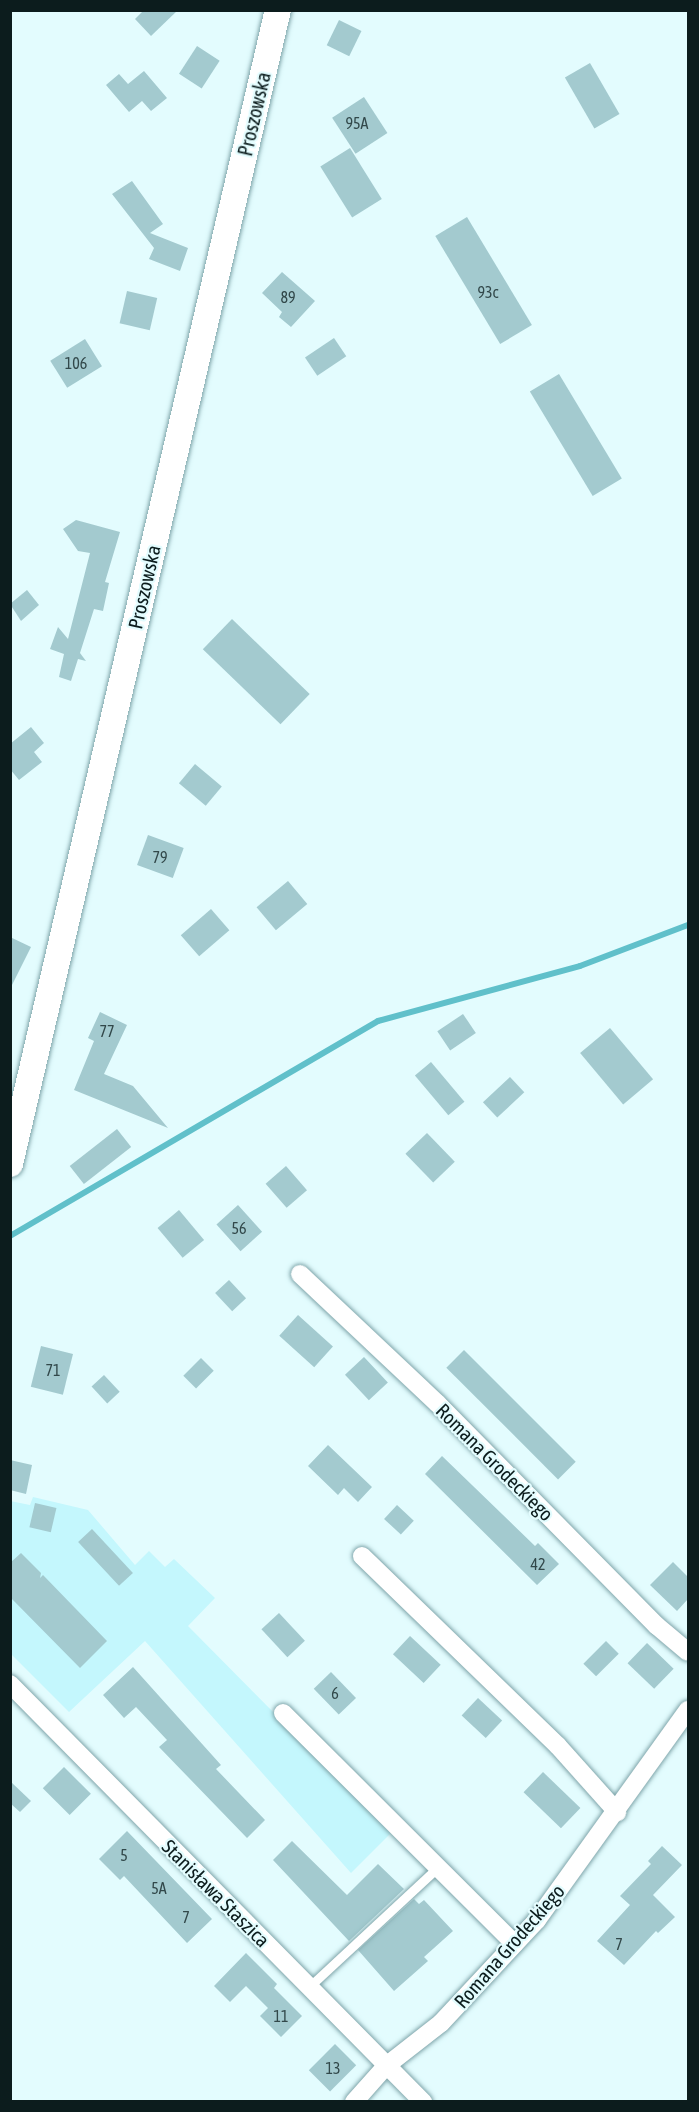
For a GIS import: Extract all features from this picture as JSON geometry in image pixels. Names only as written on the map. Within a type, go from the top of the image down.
[{"type":"main road","name":"Proszowska","points":[[10,1164],[278,10]]},
{"type":"street","name":"Romana Grodeckiego","points":[[300,1274],[437,1402],[657,1626],[688,1652]]},
{"type":"street","points":[[362,1556],[558,1746],[617,1812]]},
{"type":"street","name":"Stanisława Staszica","points":[[10,1684],[423,2102]]},
{"type":"street","points":[[283,1713],[515,1944]]},
{"type":"street","name":"Romana Grodeckiego","points":[[354,2102],[386,2066],[441,2023],[515,1944],[617,1812],[687,1715]]},
{"type":"lane","points":[[309,1987],[438,1867]]},
{"type":"shaded area","points":[[33,1497],[88,1510],[135,1565],[149,1551],[165,1567],[174,1559],[215,1598],[188,1626],[392,1832],[351,1873],[145,1641],[69,1712],[11,1654],[10,1501],[30,1505]]},
{"type":"building","points":[[144,10],[178,10],[151,36],[135,19]]},
{"type":"building","points":[[339,20],[361,31],[349,56],[327,45]]},
{"type":"building","points":[[197,46],[220,61],[202,88],[179,74]]},
{"type":"building","points":[[590,63],[620,114],[594,129],[565,78]]},
{"type":"building","points":[[144,71],[167,98],[151,111],[142,101],[129,112],[106,85],[119,74],[128,84]]},
{"type":"building","points":[[364,97],[387,133],[356,154],[332,118]]},
{"type":"building","points":[[350,148],[382,199],[352,217],[320,167]]},
{"type":"building","points":[[132,181],[163,224],[150,233],[188,248],[180,271],[149,259],[154,248],[112,194]]},
{"type":"building","points":[[467,217],[532,325],[500,344],[435,236]]},
{"type":"building","points":[[282,272],[315,301],[291,327],[279,317],[282,312],[262,293]]},
{"type":"building","points":[[127,291],[157,298],[150,330],[120,323]]},
{"type":"building","points":[[334,338],[346,356],[317,376],[305,358]]},
{"type":"building","points":[[85,339],[102,366],[67,388],[50,361]]},
{"type":"building","points":[[559,374],[622,479],[593,496],[530,392]]},
{"type":"building","points":[[76,520],[120,532],[105,582],[109,583],[103,611],[94,609],[80,653],[86,661],[78,659],[71,681],[59,677],[64,654],[50,649],[58,627],[68,639],[90,553],[78,551],[63,529]]},
{"type":"building","points":[[27,590],[39,605],[21,621],[10,604]]},
{"type":"building","points":[[232,619],[310,694],[281,724],[203,649]]},
{"type":"building","points":[[31,727],[44,743],[34,752],[42,762],[19,780],[10,769],[10,744]]},
{"type":"building","points":[[195,764],[222,786],[206,806],[179,783]]},
{"type":"building","points":[[148,835],[184,848],[173,878],[137,865]]},
{"type":"building","points":[[288,881],[307,904],[276,930],[257,907]]},
{"type":"building","points":[[211,909],[229,930],[199,956],[181,935]]},
{"type":"building","points":[[10,937],[31,947],[10,989]]},
{"type":"building","points":[[100,1012],[127,1025],[104,1074],[133,1086],[168,1128],[74,1090],[94,1041],[88,1038]]},
{"type":"building","points":[[463,1014],[476,1033],[450,1050],[437,1031]]},
{"type":"building","points":[[610,1028],[653,1079],[623,1104],[580,1053]]},
{"type":"building","points":[[431,1062],[464,1102],[448,1115],[415,1075]]},
{"type":"building","points":[[510,1077],[524,1092],[497,1118],[483,1102]]},
{"type":"building","points":[[117,1129],[131,1147],[84,1184],[70,1166]]},
{"type":"building","points":[[427,1133],[455,1162],[433,1183],[405,1154]]},
{"type":"building","points":[[286,1166],[307,1190],[287,1208],[266,1184]]},
{"type":"building","points":[[238,1205],[262,1232],[241,1251],[216,1224]]},
{"type":"building","points":[[179,1210],[204,1240],[183,1258],[158,1228]]},
{"type":"building","points":[[229,1280],[246,1298],[232,1311],[215,1293]]},
{"type":"building","points":[[298,1315],[333,1346],[314,1367],[279,1336]]},
{"type":"building","points":[[41,1346],[73,1354],[63,1395],[31,1387]]},
{"type":"building","points":[[464,1350],[576,1462],[558,1479],[446,1368]]},
{"type":"building","points":[[364,1357],[388,1383],[369,1400],[345,1375]]},
{"type":"building","points":[[201,1358],[214,1371],[196,1388],[183,1376]]},
{"type":"building","points":[[104,1375],[120,1392],[107,1403],[92,1387]]},
{"type":"building","points":[[328,1445],[372,1487],[358,1502],[344,1488],[338,1495],[308,1466]]},
{"type":"building","points":[[442,1456],[535,1546],[538,1543],[559,1564],[537,1585],[425,1474]]},
{"type":"building","points":[[10,1460],[32,1465],[26,1494],[10,1490]]},
{"type":"building","points":[[35,1503],[56,1508],[51,1532],[29,1527]]},
{"type":"building","points":[[397,1505],[414,1521],[401,1535],[384,1519]]},
{"type":"building","points":[[92,1529],[133,1573],[119,1586],[78,1542]]},
{"type":"building","points":[[21,1553],[41,1573],[40,1578],[43,1575],[107,1641],[80,1668],[10,1597],[10,1563]]},
{"type":"building","points":[[673,1562],[688,1577],[688,1599],[677,1611],[650,1585]]},
{"type":"building","points":[[279,1613],[305,1641],[287,1657],[261,1629]]},
{"type":"building","points":[[410,1636],[441,1665],[424,1683],[393,1654]]},
{"type":"building","points":[[606,1641],[619,1654],[596,1676],[583,1664]]},
{"type":"building","points":[[647,1643],[674,1669],[654,1689],[628,1663]]},
{"type":"building","points":[[133,1667],[221,1765],[216,1769],[265,1820],[247,1838],[159,1747],[167,1740],[136,1707],[124,1718],[103,1695]]},
{"type":"building","points":[[331,1672],[356,1698],[339,1715],[314,1689]]},
{"type":"building","points":[[478,1698],[502,1721],[486,1738],[462,1716]]},
{"type":"building","points":[[64,1767],[91,1794],[70,1815],[43,1788]]},
{"type":"building","points":[[543,1772],[580,1808],[561,1828],[524,1792]]},
{"type":"building","points":[[10,1781],[31,1801],[20,1812],[10,1803]]},
{"type":"building","points":[[127,1831],[212,1919],[187,1943],[124,1876],[120,1880],[99,1859]]},
{"type":"building","points":[[292,1841],[347,1895],[378,1864],[404,1889],[349,1941],[273,1860]]},
{"type":"building","points":[[662,1846],[682,1865],[653,1895],[675,1917],[658,1933],[656,1931],[624,1965],[597,1941],[630,1905],[620,1896],[651,1864],[648,1861]]},
{"type":"building","points":[[414,1899],[419,1904],[424,1900],[453,1931],[424,1957],[428,1961],[394,1991],[358,1950]]},
{"type":"building","points":[[246,1953],[277,1984],[274,1988],[302,2016],[281,2037],[260,2016],[268,2008],[246,1986],[230,2002],[214,1986]]},
{"type":"building","points":[[335,2044],[356,2065],[330,2091],[309,2070]]},
{"type":"waterway","points":[[10,1236],[378,1021],[580,966],[688,925]]}]
